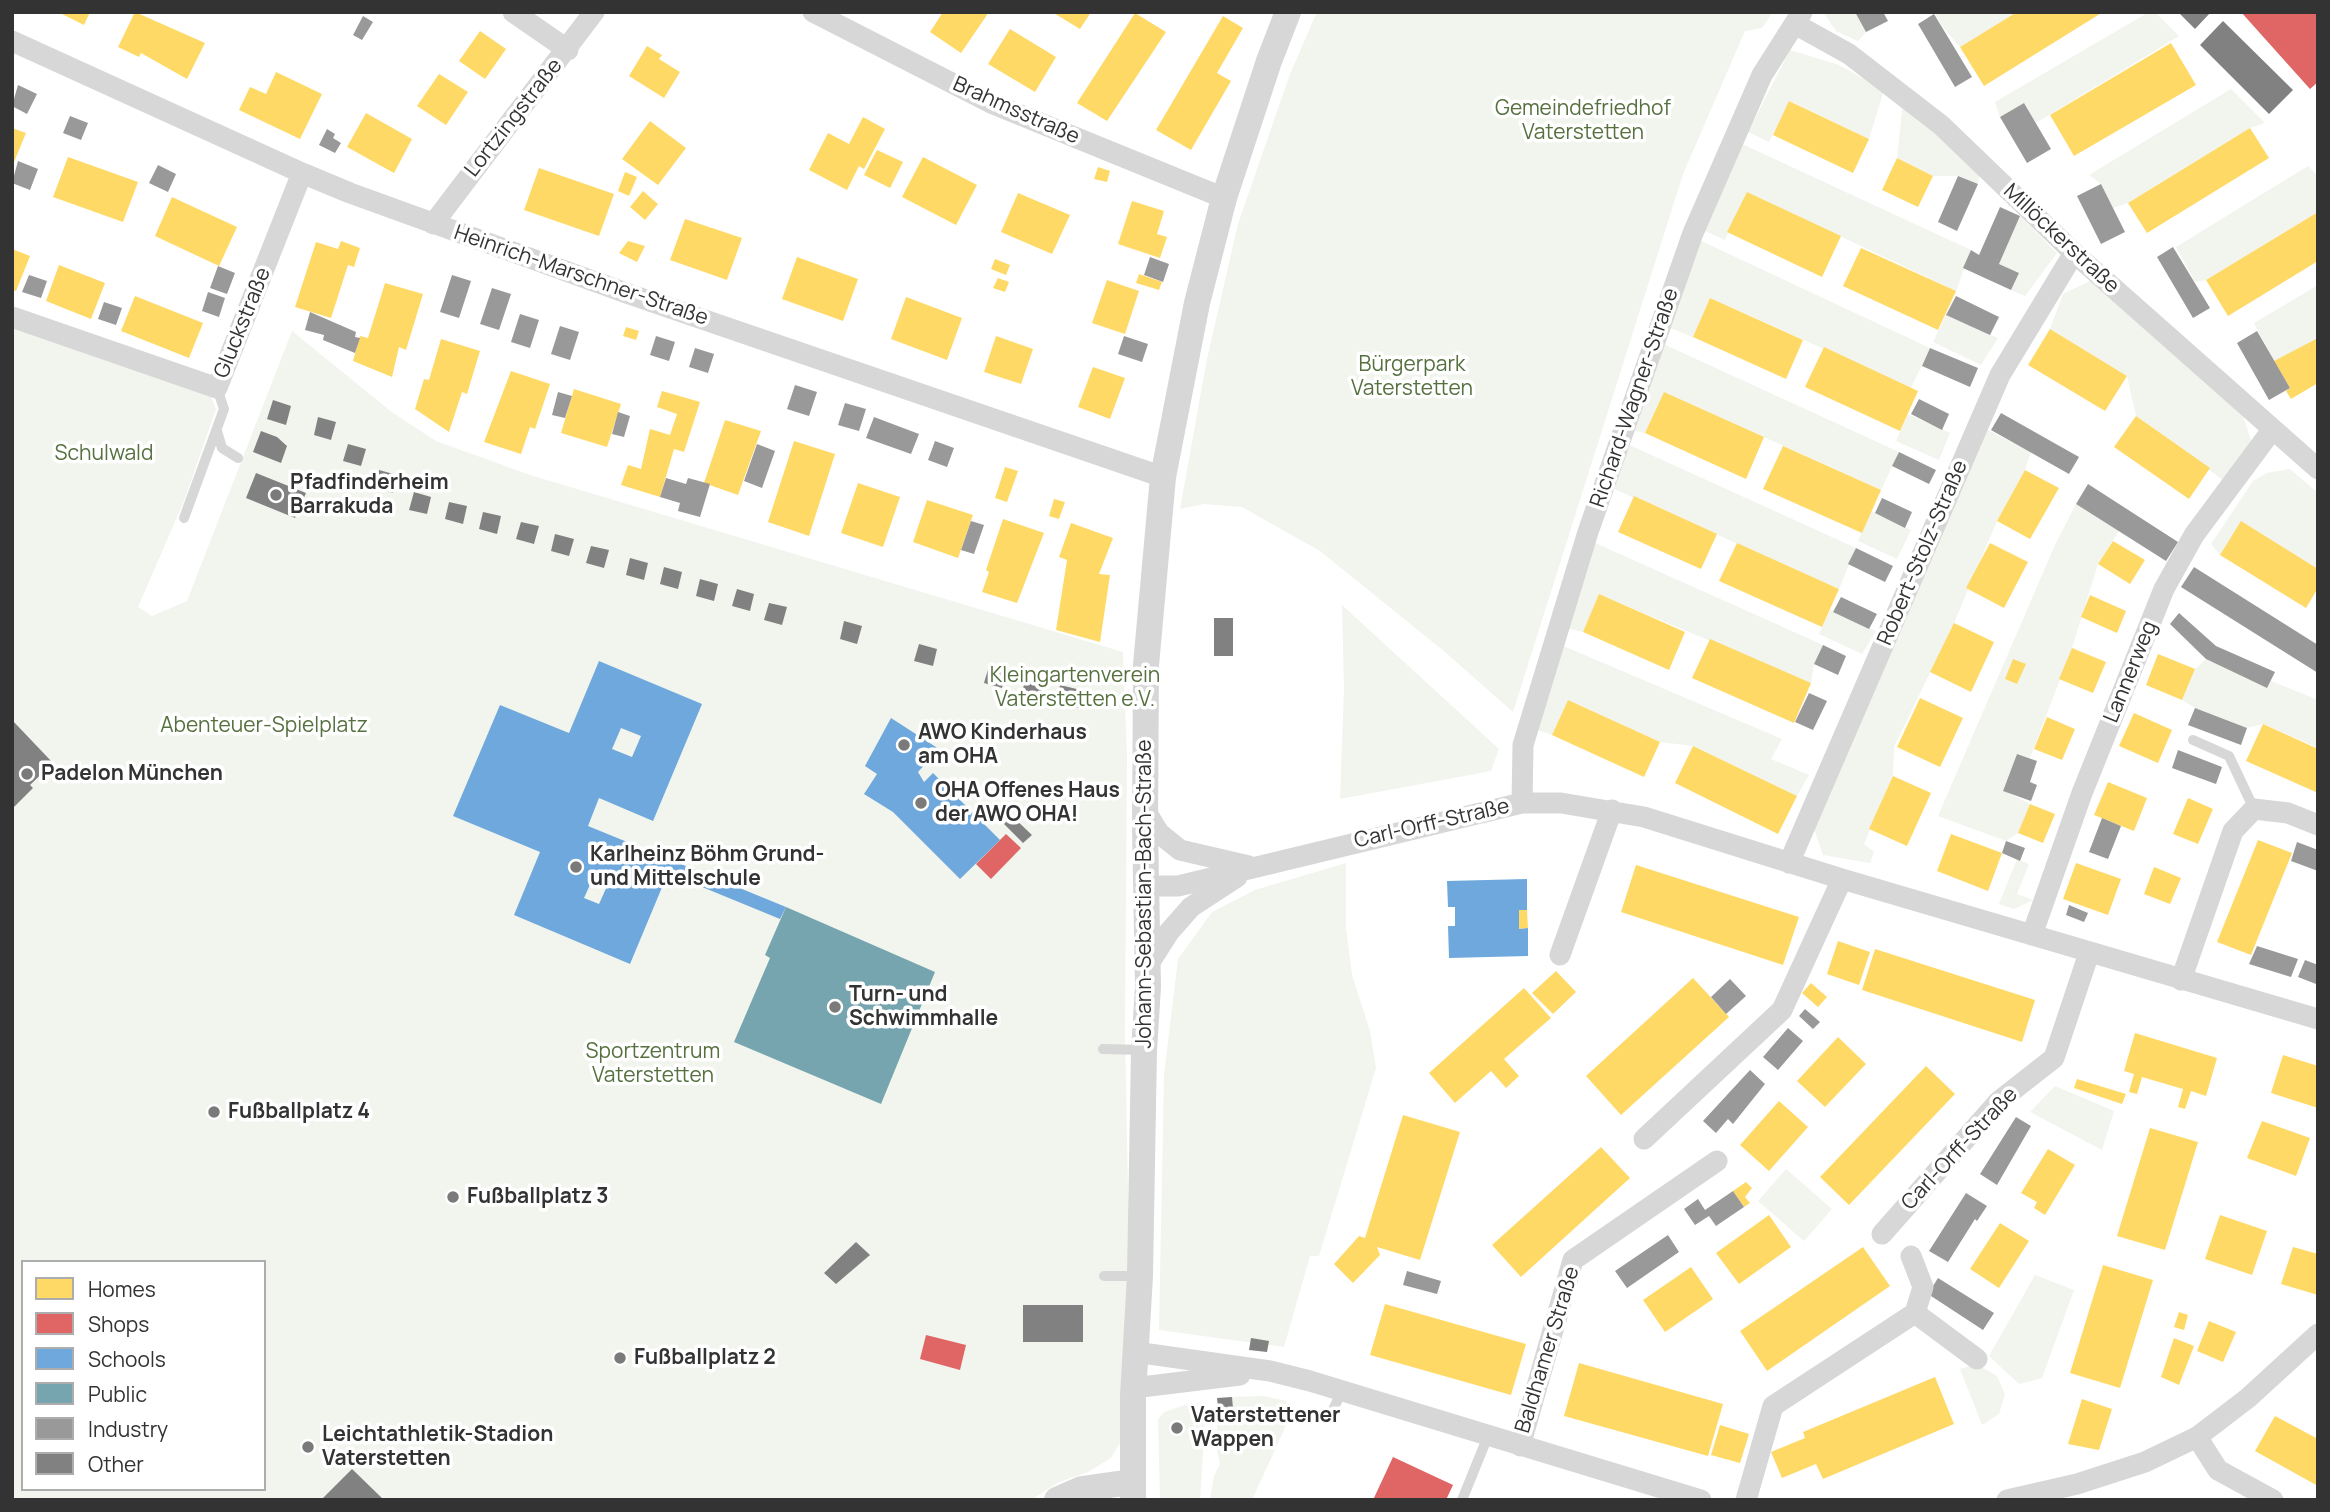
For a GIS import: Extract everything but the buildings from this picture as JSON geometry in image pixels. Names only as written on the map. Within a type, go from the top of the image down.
[{"type":"street","points":[[513,12],[568,50]]},
{"type":"street","name":"Lortzingstraße","points":[[433,224],[568,50],[594,12]]},
{"type":"street","name":"Brahmsstraße","points":[[813,12],[991,103],[1224,198]]},
{"type":"street","name":"Johann-Sebastian-Bach-Straße","points":[[1132,1491],[1133,1388],[1140,1276],[1148,965],[1146,665],[1163,477],[1197,303],[1224,198],[1288,12]]},
{"type":"street","name":"Millöckerstraße","points":[[1798,18],[1941,125],[2074,253],[2318,469]]},
{"type":"street","name":"Richard-Wagner-Straße","points":[[1522,803],[1523,745],[1609,470],[1692,233],[1762,75],[1798,18]]},
{"type":"street","name":"Heinrich-Marschner-Straße","points":[[12,40],[302,173],[433,224],[1163,477]]},
{"type":"street","name":"Gluckstraße","points":[[12,317],[217,388],[302,173]]},
{"type":"street","name":"Robert-Stolz-Straße","points":[[1788,863],[2000,375],[2074,253]]},
{"type":"street","name":"Lannerweg","points":[[2032,935],[2082,793],[2164,589],[2194,535],[2272,430]]},
{"type":"street","name":"Carl-Orff-Straße","points":[[1146,886],[1178,886],[1522,803],[1561,803],[1612,810],[2318,1018]]},
{"type":"street","points":[[2182,980],[2233,831],[2254,809],[2288,813],[2318,825]]},
{"type":"street","name":"Carl-Orff-Straße","points":[[1145,810],[1159,833],[1180,850],[1254,867]]},
{"type":"street","points":[[1560,956],[1612,810]]},
{"type":"street","name":"Carl-Orff-Straße","points":[[1148,965],[1169,932],[1191,907],[1254,867]]},
{"type":"street","points":[[1644,1139],[1782,1010],[1842,879]]},
{"type":"street","name":"Carl-Orff-Straße","points":[[1882,1234],[2000,1101],[2054,1058],[2090,953]]},
{"type":"street","name":"Baldhamer Straße","points":[[1520,1446],[1573,1259],[1717,1161]]},
{"type":"street","points":[[1746,1500],[1773,1406],[1915,1313],[1923,1287],[1911,1256]]},
{"type":"street","points":[[1915,1313],[1977,1359]]},
{"type":"street","points":[[2007,1500],[2077,1484],[2145,1462],[2197,1437],[2248,1398],[2318,1334]]},
{"type":"street","name":"Baldhamer Straße","points":[[1135,1352],[1270,1371],[1702,1500]]},
{"type":"street","name":"Baldhamer Straße","points":[[1133,1388],[1270,1371]]},
{"type":"street","points":[[2197,1437],[2218,1469],[2273,1500]]},
{"type":"street","points":[[1057,1500],[1082,1489],[1132,1491]]},
{"type":"lane","points":[[184,518],[224,409],[217,388]]},
{"type":"lane","points":[[217,428],[217,440],[222,448],[238,458]]},
{"type":"lane","points":[[2193,740],[2228,756],[2254,809]]},
{"type":"lane","points":[[1103,1049],[1144,1050]]},
{"type":"lane","points":[[1104,1276],[1140,1276]]},
{"type":"lane","points":[[1329,1418],[1342,1391]]},
{"type":"lane","points":[[1462,1500],[1488,1436]]},
{"type":"green space","name":"Bürgerpark Vaterstetten","points":[[1317,12],[1773,12],[1762,28],[1745,31],[1683,174],[1513,712],[1445,652],[1320,551],[1242,507],[1204,504],[1180,509],[1207,359],[1238,224],[1290,74]]},
{"type":"green space","points":[[1823,12],[1855,12],[1866,32],[1858,41],[1836,31]]},
{"type":"green space","points":[[1935,12],[2017,12],[1960,47],[1942,26]]},
{"type":"green space","points":[[2149,12],[2155,12],[2179,36],[2036,123],[2024,103],[2000,117],[1995,102]]},
{"type":"green space","points":[[1790,50],[1839,65],[1884,90],[1869,139],[1790,101],[1769,142],[1748,132]]},
{"type":"green space","points":[[2231,89],[2265,123],[2250,128],[2128,203],[2113,208],[2101,184],[2089,175]]},
{"type":"green space","points":[[1903,102],[1980,169],[1978,184],[1958,176],[1933,176],[1897,158]]},
{"type":"green space","points":[[1742,144],[1971,250],[1956,291],[1747,192],[1725,240],[1703,230]]},
{"type":"green space","points":[[2308,166],[2318,176],[2318,212],[2206,280],[2195,282],[2176,247]]},
{"type":"green space","points":[[2020,216],[2057,253],[2025,296],[2011,290],[2019,273],[1999,264]]},
{"type":"green space","points":[[1699,240],[1930,348],[1911,388],[1710,298],[1693,337],[1665,326]]},
{"type":"green space","points":[[2092,280],[2243,416],[2251,440],[2248,456],[2227,483],[2136,416],[2127,376],[2050,329],[2063,294]]},
{"type":"green space","points":[[2318,285],[2318,339],[2274,361],[2254,323]]},
{"type":"green space","points":[[1946,315],[1998,338],[1981,365],[1933,342]]},
{"type":"green space","name":"Sportzentrum Vaterstetten","points":[[12,325],[210,394],[216,409],[184,501],[138,607],[152,616],[187,601],[292,331],[393,413],[436,441],[530,475],[1123,652],[1127,756],[1125,1032],[1130,1299],[1123,1438],[1111,1458],[1088,1472],[1059,1482],[1031,1500],[12,1500]]},
{"type":"green space","points":[[1659,342],[1899,452],[1881,490],[1664,392],[1645,433],[1630,430]]},
{"type":"green space","points":[[1908,414],[1950,433],[1939,460],[1896,441]]},
{"type":"green space","points":[[1984,428],[2031,452],[2025,470],[1997,521],[1954,623],[1894,747],[1893,776],[1864,844],[1874,852],[1870,863],[1823,855],[1814,829]]},
{"type":"green space","points":[[1625,443],[1856,548],[1839,589],[1610,487]]},
{"type":"green space","points":[[2290,469],[2318,493],[2318,569],[2241,522],[2220,555],[2211,544],[2253,481],[2267,473]]},
{"type":"green space","points":[[2076,504],[2119,531],[2098,564],[2072,648],[2030,758],[2017,754],[2003,790],[2030,804],[2018,833],[2006,841],[1938,816],[2055,545]]},
{"type":"green space","points":[[1871,511],[1911,530],[1897,559],[1858,541]]},
{"type":"green space","points":[[1593,542],[1823,645],[1814,664],[1811,683],[1600,595],[1583,632],[1566,628]]},
{"type":"green space","points":[[1342,605],[1499,749],[1491,771],[1340,799],[1344,689]]},
{"type":"green space","points":[[1830,610],[1876,631],[1862,654],[1819,634]]},
{"type":"green space","points":[[1561,645],[1782,739],[1771,759],[1809,775],[1797,796],[1693,746],[1660,742],[1568,700],[1552,735],[1535,729]]},
{"type":"green space","points":[[2206,659],[2267,688],[2271,681],[2318,700],[2318,748],[2263,724],[2247,728],[2195,708],[2182,700],[2195,669]]},
{"type":"green space","points":[[2017,859],[2029,864],[2017,894],[2033,900],[2014,909],[1999,904]]},
{"type":"green space","points":[[1346,863],[1346,928],[1352,975],[1370,1031],[1376,1068],[1319,1256],[1310,1256],[1284,1347],[1159,1330],[1164,1075],[1178,959],[1212,912],[1255,890]]},
{"type":"green space","points":[[2055,1086],[2114,1111],[2102,1150],[2030,1112]]},
{"type":"green space","points":[[1786,1169],[1832,1209],[1804,1241],[1758,1201]]},
{"type":"green space","points":[[2035,1275],[2074,1290],[2042,1378],[2019,1384],[1989,1356]]},
{"type":"green space","points":[[1980,1366],[1997,1376],[2005,1394],[1999,1414],[1982,1425],[1960,1369]]},
{"type":"green space","points":[[1264,1396],[1287,1401],[1285,1405],[1294,1408],[1252,1500],[1210,1500],[1214,1476],[1220,1464],[1216,1445],[1218,1408],[1233,1407],[1232,1397]]},
{"type":"green space","points":[[1191,1403],[1206,1404],[1200,1500],[1160,1500],[1158,1419],[1164,1412]]},
{"type":"place","name":"Pfadfinderheim Barrakuda","points":[[276,495]]},
{"type":"place","name":"AWO Kinderhaus am OHA","points":[[904,745]]},
{"type":"place","name":"Padelon München","points":[[27,774]]},
{"type":"place","name":"OHA Offenes Haus der AWO OHA!","points":[[921,803]]},
{"type":"place","name":"Karlheinz Böhm Grund- und Mittelschule","points":[[576,867]]},
{"type":"place","name":"Turn- und Schwimmhalle","points":[[835,1007]]},
{"type":"place","name":"Fußballplatz 4","points":[[214,1112]]},
{"type":"place","name":"Fußballplatz 3","points":[[453,1197]]},
{"type":"place","name":"Fußballplatz 2","points":[[620,1358]]},
{"type":"place","name":"Vaterstettener Wappen","points":[[1177,1428]]},
{"type":"place","name":"Leichtathletik-Stadion Vaterstetten","points":[[308,1447]]},
{"type":"park label","name":"Gemeindefriedhof Vaterstetten","points":[[1583,121]]},
{"type":"park label","name":"Schulwald","points":[[104,454]]},
{"type":"park label","name":"Kleingartenverein Vaterstetten e.V.","points":[[1075,688]]},
{"type":"park label","name":"Abenteuer-Spielplatz","points":[[264,726]]}]
